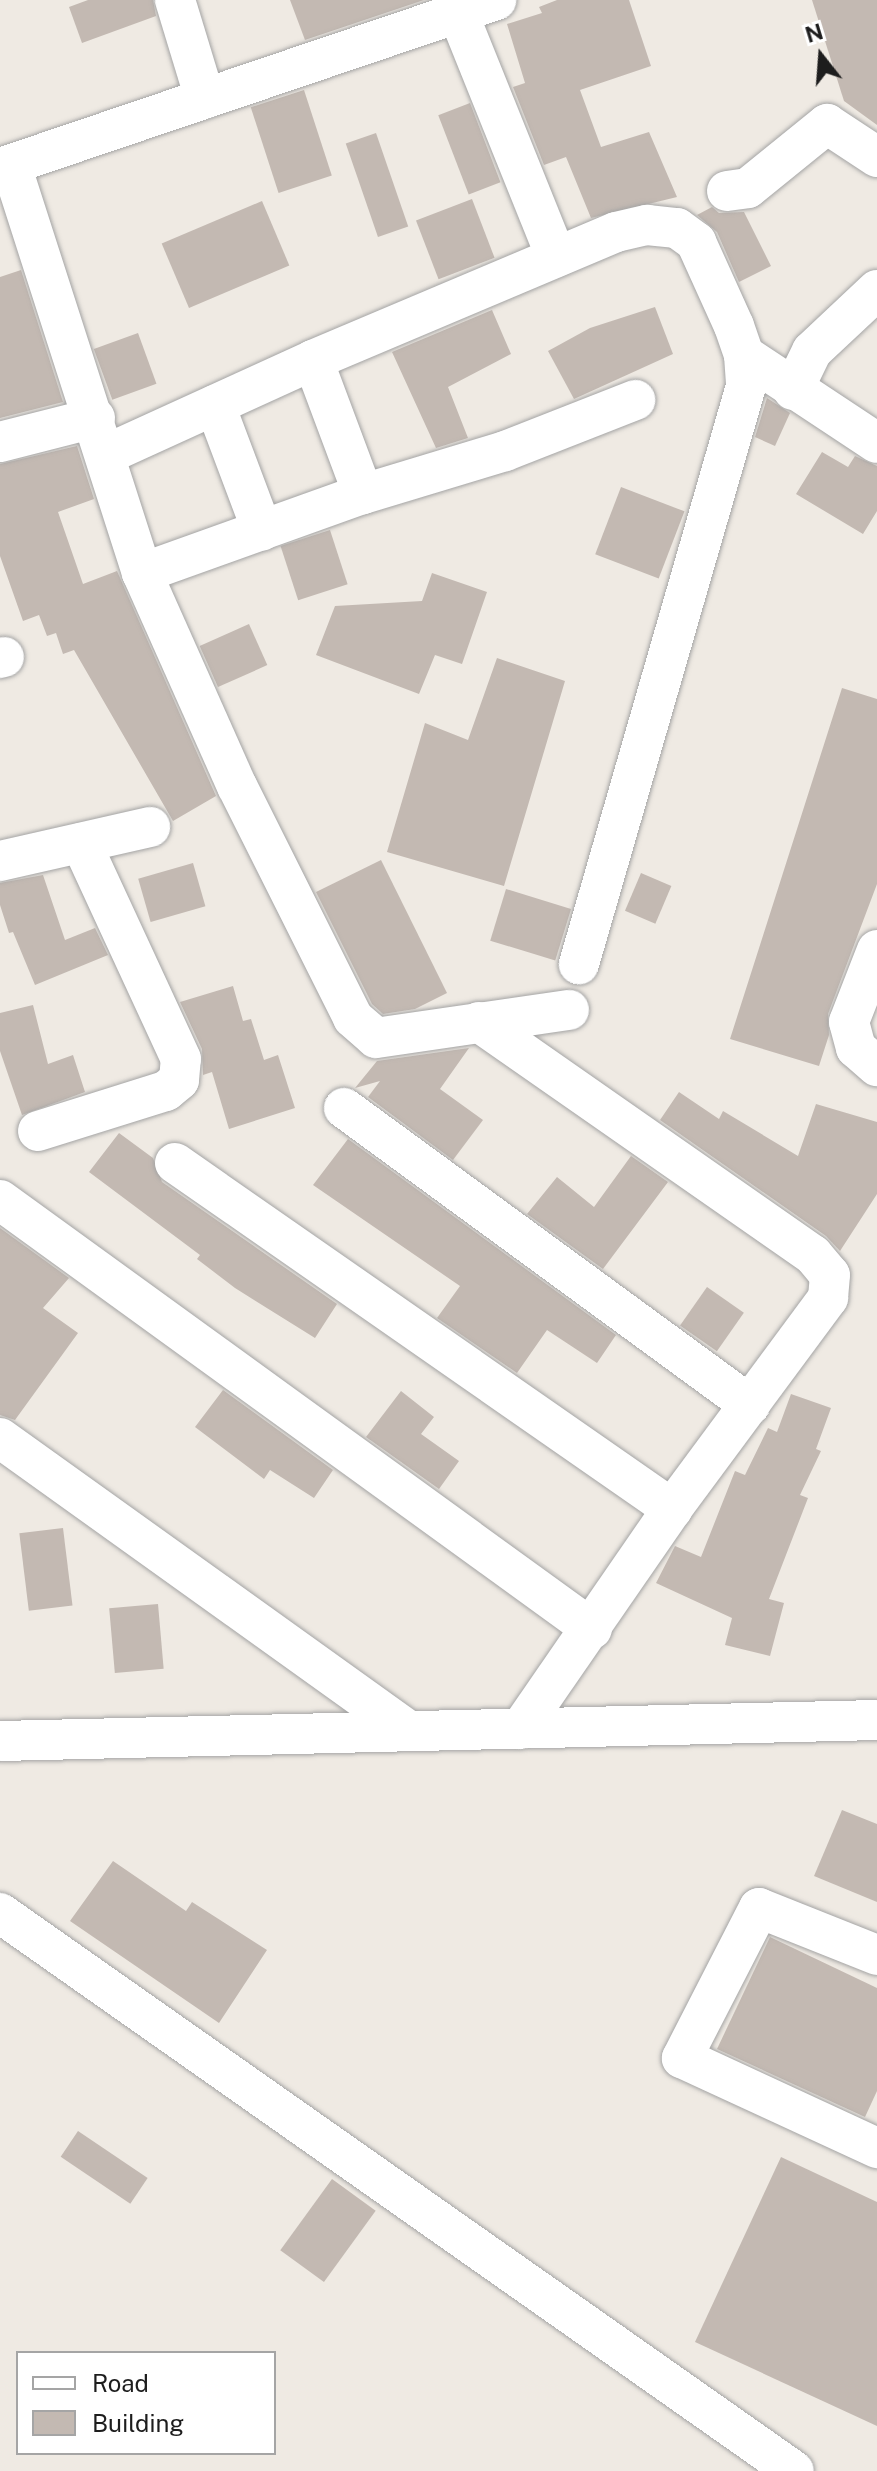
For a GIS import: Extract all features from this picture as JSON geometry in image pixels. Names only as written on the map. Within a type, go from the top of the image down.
[{"type":"street","points":[[175,0],[205,99]]},
{"type":"street","points":[[496,0],[5,167],[100,436],[142,573],[237,786],[353,1018],[376,1038],[569,1010]]},
{"type":"street","points":[[458,13],[556,257]]},
{"type":"street","points":[[727,191],[748,188],[827,124],[877,157]]},
{"type":"street","points":[[0,442],[100,436],[215,405],[313,360],[616,232],[647,225],[677,228],[696,242],[744,355],[746,386],[579,964]]},
{"type":"street","points":[[793,390],[812,351],[877,290]]},
{"type":"street","points":[[744,355],[877,443]]},
{"type":"street","points":[[313,360],[363,494]]},
{"type":"street","points":[[142,573],[363,494],[505,451],[635,400]]},
{"type":"street","points":[[215,405],[262,530]]},
{"type":"street","points":[[0,861],[150,827]]},
{"type":"street","points":[[38,1131],[166,1091],[179,1080],[181,1059],[81,843]]},
{"type":"street","points":[[877,950],[849,1022],[856,1048],[877,1066]]},
{"type":"street","points":[[479,1022],[813,1255],[830,1275],[828,1298],[672,1509],[520,1729]]},
{"type":"street","points":[[344,1108],[750,1405]]},
{"type":"street","points":[[175,1163],[672,1509]]},
{"type":"street","points":[[0,1200],[592,1629]]},
{"type":"street","points":[[0,1438],[409,1731]]},
{"type":"street","points":[[0,1741],[877,1720]]},
{"type":"street","points":[[877,1955],[759,1908],[682,2058],[877,2148]]},
{"type":"street","points":[[0,1913],[794,2471]]},
{"type":"building","points":[[88,0],[153,0],[156,16],[82,43],[69,7]]},
{"type":"building","points":[[290,0],[424,0],[305,40]]},
{"type":"building","points":[[557,0],[629,0],[651,66],[580,90],[601,147],[649,132],[677,197],[591,218],[566,157],[544,165],[513,87],[525,83],[507,24],[542,13],[539,7]]},
{"type":"building","points":[[812,0],[877,0],[877,125],[844,101]]},
{"type":"building","points":[[304,90],[332,176],[279,193],[251,107]]},
{"type":"building","points":[[470,103],[500,182],[469,195],[438,115]]},
{"type":"building","points":[[376,133],[408,227],[378,237],[346,143]]},
{"type":"building","points":[[472,199],[495,258],[439,279],[416,221]]},
{"type":"building","points":[[262,201],[289,265],[189,308],[162,244]]},
{"type":"building","points":[[712,207],[719,213],[744,212],[771,266],[739,282],[717,232],[697,215]]},
{"type":"building","points":[[21,270],[63,402],[0,418],[0,277]]},
{"type":"building","points":[[655,307],[673,354],[574,399],[548,351],[590,328]]},
{"type":"building","points":[[492,310],[511,354],[448,387],[468,438],[436,448],[392,352]]},
{"type":"building","points":[[138,333],[156,384],[112,400],[94,349]]},
{"type":"building","points":[[767,398],[790,413],[775,446],[755,437]]},
{"type":"building","points":[[77,446],[94,499],[58,512],[83,584],[117,571],[216,796],[173,821],[74,650],[63,654],[56,633],[47,636],[39,615],[23,621],[0,556],[0,464]]},
{"type":"building","points":[[822,452],[848,467],[855,456],[877,466],[877,511],[863,534],[796,494]]},
{"type":"building","points":[[621,487],[684,511],[659,579],[595,554]]},
{"type":"building","points":[[330,530],[348,584],[298,600],[281,546]]},
{"type":"building","points":[[432,573],[487,592],[462,664],[435,655],[419,694],[316,655],[335,606],[422,601]]},
{"type":"building","points":[[249,624],[267,665],[218,687],[200,646]]},
{"type":"building","points":[[497,658],[565,681],[504,886],[387,852],[425,723],[468,740]]},
{"type":"building","points":[[842,688],[877,699],[877,884],[828,1014],[829,1035],[819,1066],[730,1039]]},
{"type":"building","points":[[381,860],[447,993],[415,1009],[383,1014],[372,1004],[316,892]]},
{"type":"building","points":[[193,863],[205,906],[151,922],[138,879]]},
{"type":"building","points":[[641,873],[671,886],[655,924],[625,911]]},
{"type":"building","points":[[43,875],[65,940],[95,928],[108,955],[35,985],[13,932],[9,933],[0,905],[0,883]]},
{"type":"building","points":[[506,889],[571,909],[555,961],[490,941]]},
{"type":"building","points":[[233,986],[243,1021],[251,1019],[264,1060],[278,1055],[295,1108],[229,1129],[212,1072],[203,1075],[202,1049],[180,1002]]},
{"type":"building","points":[[33,1005],[48,1064],[73,1055],[85,1092],[22,1115],[0,1051],[0,1013]]},
{"type":"building","points":[[469,1048],[440,1089],[483,1120],[453,1160],[368,1097],[380,1081],[355,1088],[377,1061]]},
{"type":"building","points":[[679,1092],[719,1119],[723,1111],[798,1156],[816,1104],[877,1122],[877,1194],[840,1251],[826,1236],[660,1120]]},
{"type":"building","points":[[119,1133],[153,1158],[162,1182],[337,1304],[315,1338],[235,1288],[197,1259],[200,1255],[89,1172]]},
{"type":"building","points":[[348,1139],[616,1335],[597,1363],[547,1330],[517,1373],[437,1318],[460,1286],[313,1185]]},
{"type":"building","points":[[631,1156],[668,1182],[603,1269],[527,1214],[557,1177],[594,1207]]},
{"type":"building","points":[[0,1228],[69,1278],[43,1308],[78,1333],[15,1420],[0,1415]]},
{"type":"building","points":[[707,1287],[744,1313],[717,1351],[680,1326]]},
{"type":"building","points":[[223,1390],[333,1470],[314,1498],[270,1470],[264,1479],[195,1427]]},
{"type":"building","points":[[401,1391],[434,1417],[421,1434],[459,1461],[439,1489],[366,1437]]},
{"type":"building","points":[[791,1394],[831,1408],[816,1449],[821,1451],[800,1495],[808,1498],[769,1599],[784,1603],[770,1656],[725,1645],[732,1618],[656,1583],[675,1546],[701,1557],[735,1471],[745,1475],[768,1428],[777,1432]]},
{"type":"building","points":[[63,1528],[73,1605],[29,1611],[19,1533]]},
{"type":"building","points":[[158,1604],[164,1669],[115,1673],[109,1608]]},
{"type":"building","points":[[842,1810],[877,1824],[877,1902],[814,1876]]},
{"type":"building","points":[[113,1861],[186,1911],[192,1902],[267,1950],[219,2023],[70,1921]]},
{"type":"building","points":[[770,1937],[877,1988],[877,2091],[865,2117],[717,2049]]},
{"type":"building","points":[[78,2131],[148,2178],[130,2204],[61,2157]]},
{"type":"building","points":[[781,2157],[877,2202],[877,2426],[695,2342]]},
{"type":"building","points":[[332,2179],[376,2211],[324,2282],[280,2250]]}]
